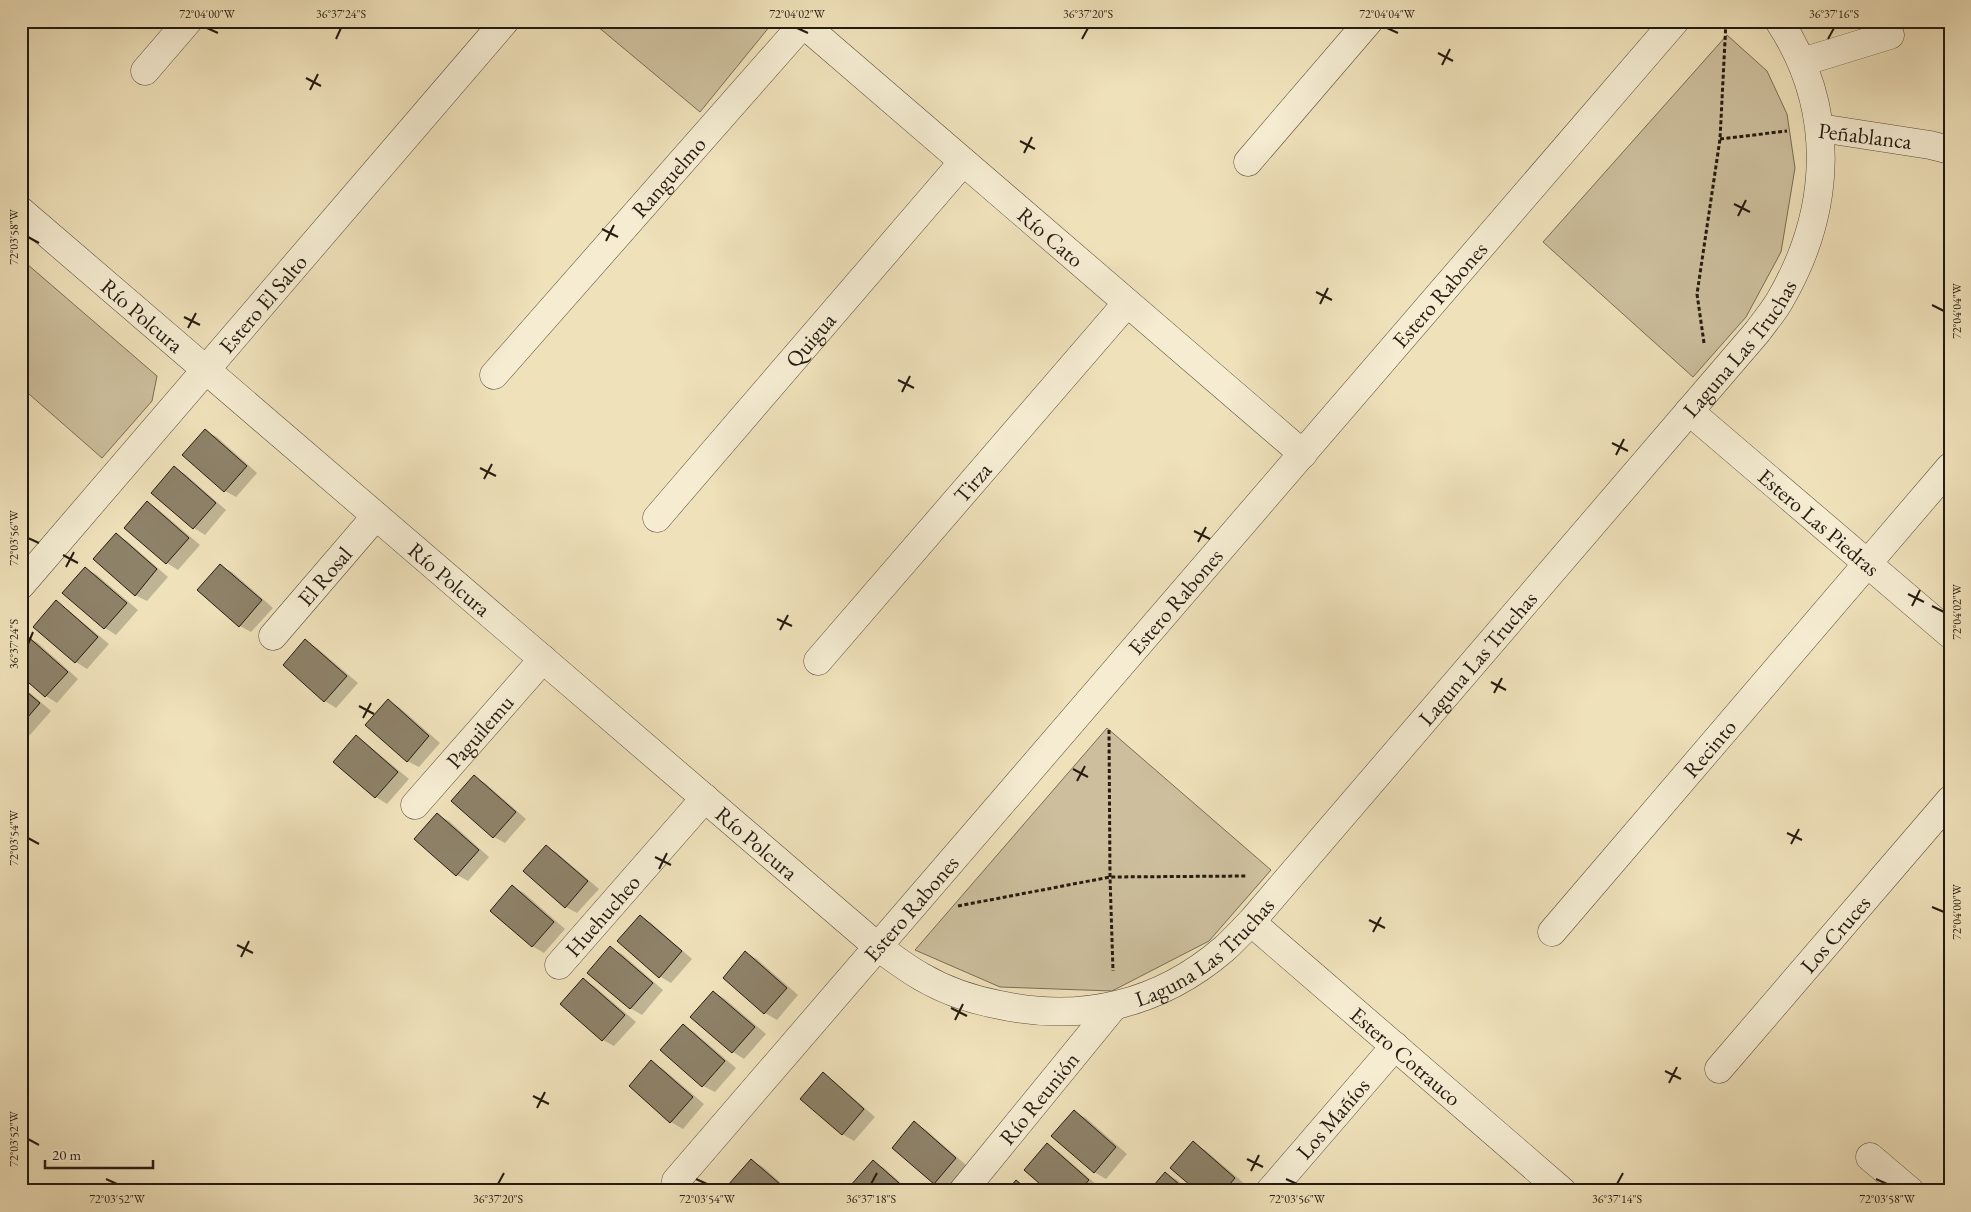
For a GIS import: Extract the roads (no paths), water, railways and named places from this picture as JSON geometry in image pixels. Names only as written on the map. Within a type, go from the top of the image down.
[{"type":"street","points":[[145,70],[188,21]]},
{"type":"street","name":"Estero El Salto","points":[[21,585],[505,21]]},
{"type":"street","points":[[1248,162],[1369,21]]},
{"type":"street","name":"Estero Rabones","points":[[676,1181],[1674,21]]},
{"type":"street","name":"Laguna Las Truchas","points":[[878,947],[922,977],[943,988],[980,1001],[1050,1013],[1083,1012],[1114,1006],[1170,986],[1195,971],[1224,948],[1250,922],[1758,331],[1779,302],[1796,270],[1810,234],[1822,164],[1820,128],[1813,94],[1802,62],[1779,21]]},
{"type":"street","name":"Río Cato","points":[[802,23],[1303,454]]},
{"type":"street","name":"Ranguelmo","points":[[494,375],[802,23]]},
{"type":"street","points":[[1802,62],[1890,35]]},
{"type":"street","name":"Peñablanca","points":[[1820,128],[1930,145],[1950,150]]},
{"type":"street","name":"Quigua","points":[[656,518],[963,162]]},
{"type":"street","name":"Río Polcura","points":[[23,216],[206,370],[878,947]]},
{"type":"street","name":"Tirza","points":[[818,661],[1127,304]]},
{"type":"street","name":"Estero Las Piedras","points":[[1689,411],[1950,634]]},
{"type":"street","name":"Recinto","points":[[1552,932],[1950,467]]},
{"type":"street","name":"El Rosal","points":[[273,636],[376,516]]},
{"type":"street","name":"Paguilemu","points":[[415,805],[543,659]]},
{"type":"street","name":"Huehucheo","points":[[560,965],[705,798]]},
{"type":"street","name":"Los Cruces","points":[[1719,1069],[1950,800]]},
{"type":"street","name":"Estero Cotrauco","points":[[1250,922],[1395,1046],[1556,1189]]},
{"type":"street","name":"Río Reunión","points":[[963,1191],[1114,1006]]},
{"type":"street","name":"Los Mañíos","points":[[1270,1191],[1395,1046]]},
{"type":"street","points":[[1870,1157],[1910,1191]]}]
